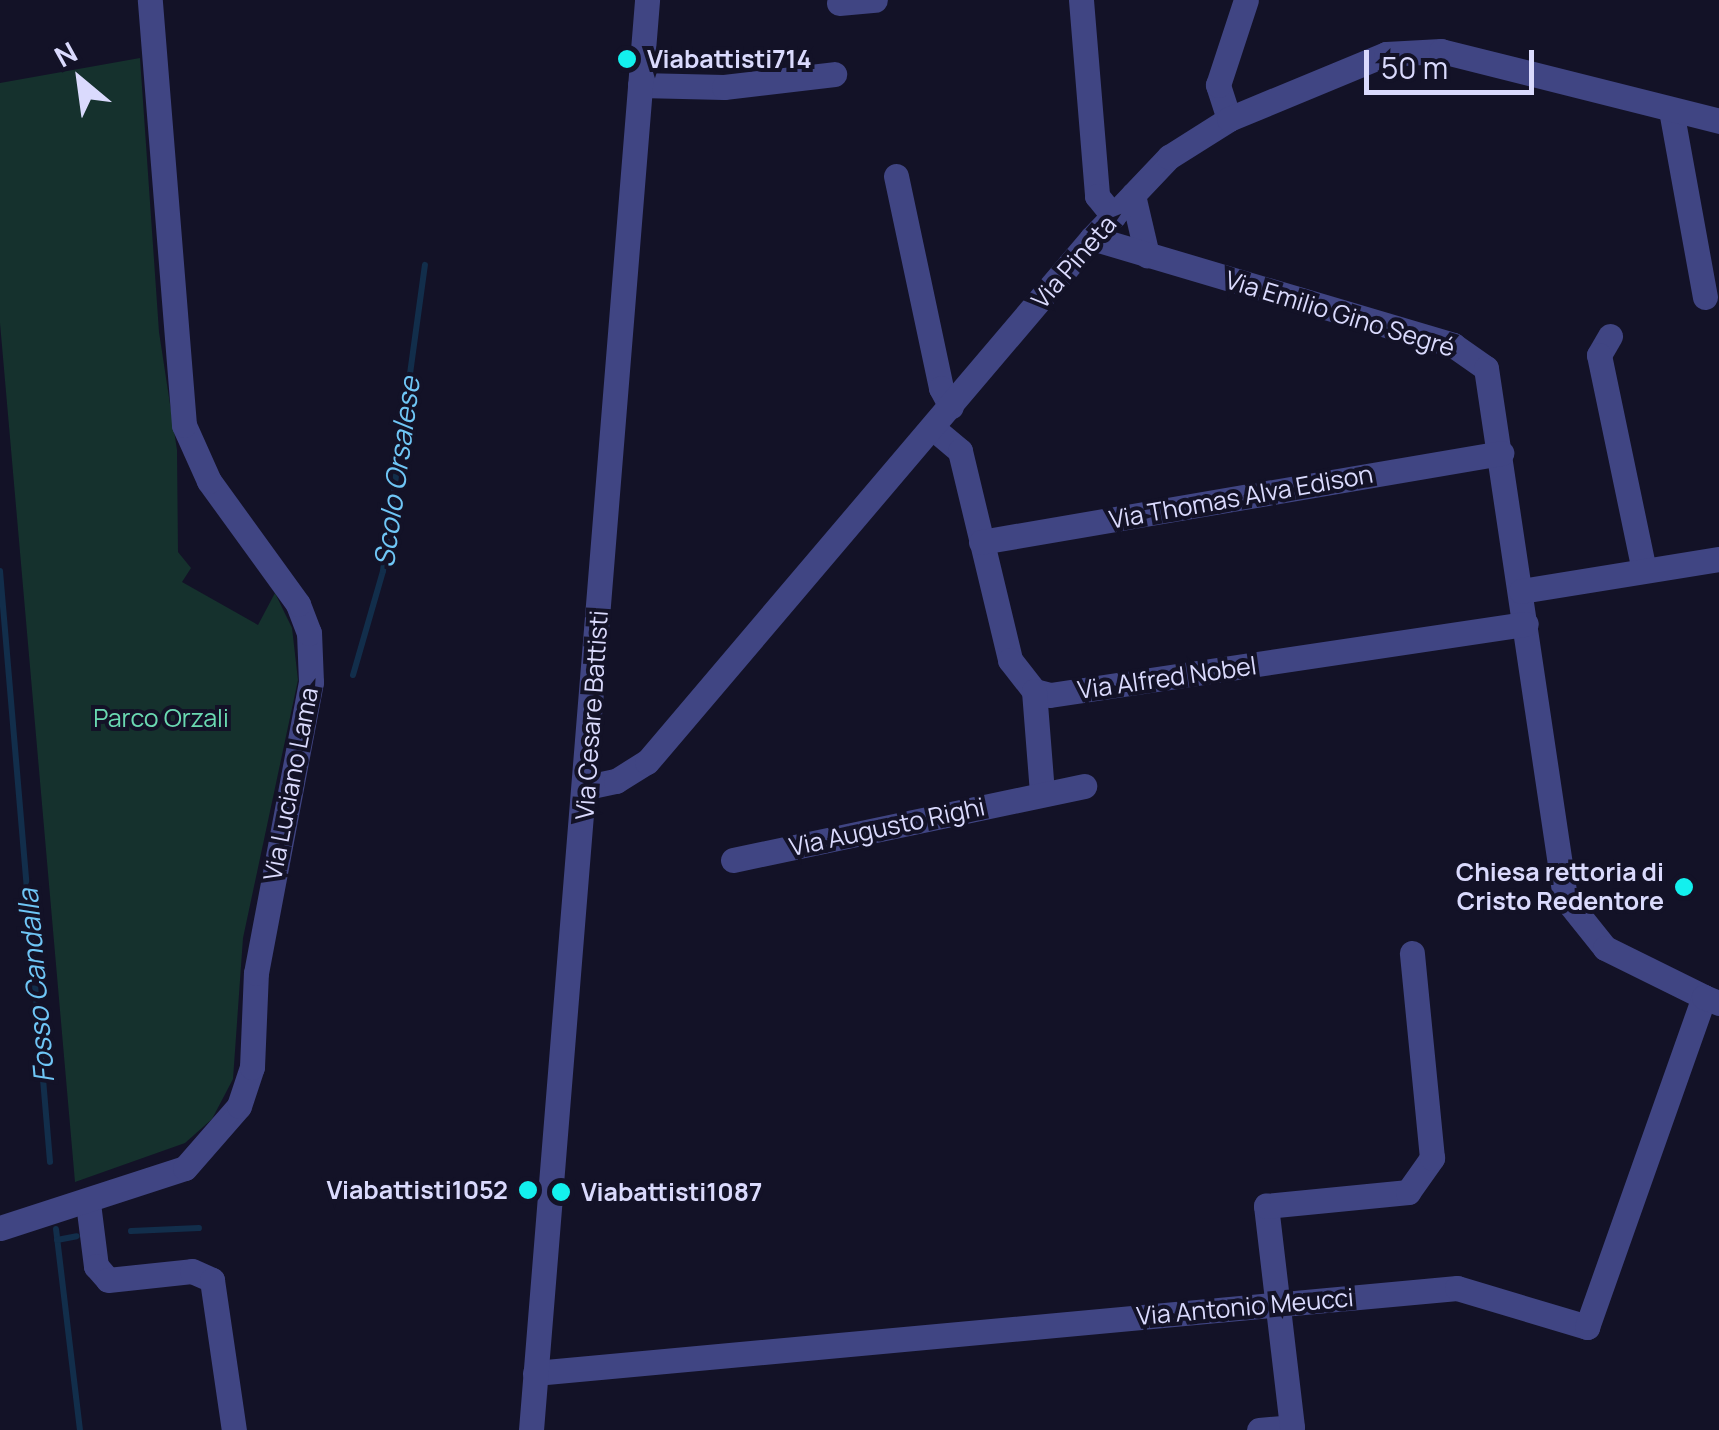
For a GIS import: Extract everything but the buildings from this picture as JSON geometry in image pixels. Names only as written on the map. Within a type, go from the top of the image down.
[{"type":"street","name":"Via Luciano Lama","points":[[0,1228],[83,1205],[185,1168],[228,1124],[248,1088],[256,973],[312,664],[304,618],[290,588],[209,481],[184,424],[150,0]]},
{"type":"street","name":"Via Cesare Battisti","points":[[531,1430],[587,787],[647,0]]},
{"type":"street","points":[[839,2],[876,0]]},
{"type":"street","points":[[1081,0],[1096,196],[1113,216]]},
{"type":"street","points":[[1228,119],[1218,85],[1246,0]]},
{"type":"street","name":"Via Pineta","points":[[587,787],[616,780],[647,762],[934,429],[1092,238],[1169,158],[1228,119],[1386,54],[1441,52],[1719,122]]},
{"type":"street","points":[[640,85],[724,87],[834,74]]},
{"type":"street","points":[[1671,110],[1704,298]]},
{"type":"street","points":[[896,176],[940,388],[951,408]]},
{"type":"street","points":[[1133,195],[1147,254]]},
{"type":"street","name":"Via Emilio Gino Segré","points":[[1092,238],[1453,345],[1486,368],[1502,453],[1566,898],[1605,948],[1711,1000]]},
{"type":"street","points":[[1610,336],[1599,355],[1644,570]]},
{"type":"street","points":[[934,429],[960,451],[1010,660],[1034,691],[1042,794]]},
{"type":"street","name":"Via Thomas Alva Edison","points":[[981,542],[1502,453]]},
{"type":"street","points":[[1521,591],[1719,558]]},
{"type":"street","name":"Via Alfred Nobel","points":[[1034,691],[1050,696],[1526,624]]},
{"type":"street","name":"Via Augusto Righi","points":[[733,860],[1084,786]]},
{"type":"street","points":[[1259,1430],[1292,1427],[1266,1206],[1408,1192],[1432,1158],[1412,953]]},
{"type":"street","name":"Via Antonio Meucci","points":[[535,1374],[1457,1288],[1587,1327],[1711,1000]]},
{"type":"street","points":[[83,1205],[96,1266],[108,1280],[192,1271],[212,1280],[234,1430]]},
{"type":"green space","name":"Parco Orzali","points":[[140,58],[159,332],[177,450],[178,552],[191,568],[182,582],[258,625],[275,593],[292,628],[298,680],[243,938],[233,1079],[212,1119],[185,1143],[75,1182],[0,323],[0,83]]},
{"type":"waterway","name":"Scolo Orsalese","points":[[353,675],[383,571],[425,265]]},
{"type":"waterway","name":"Fosso Candalla","points":[[0,571],[50,1162]]},
{"type":"waterway","name":"Scolo Orsalese","points":[[131,1231],[199,1228]]},
{"type":"waterway","name":"Fosso Candalla","points":[[56,1229],[80,1430]]},
{"type":"waterway","name":"Scolo Orsalese","points":[[57,1240],[77,1236]]},
{"type":"place","name":"Viabattisti714","points":[[627,59]]},
{"type":"place","name":"Chiesa rettoria di Cristo Redentore","points":[[1684,887]]},
{"type":"place","name":"Viabattisti1052","points":[[528,1190]]},
{"type":"place","name":"Viabattisti1087","points":[[561,1192]]}]
